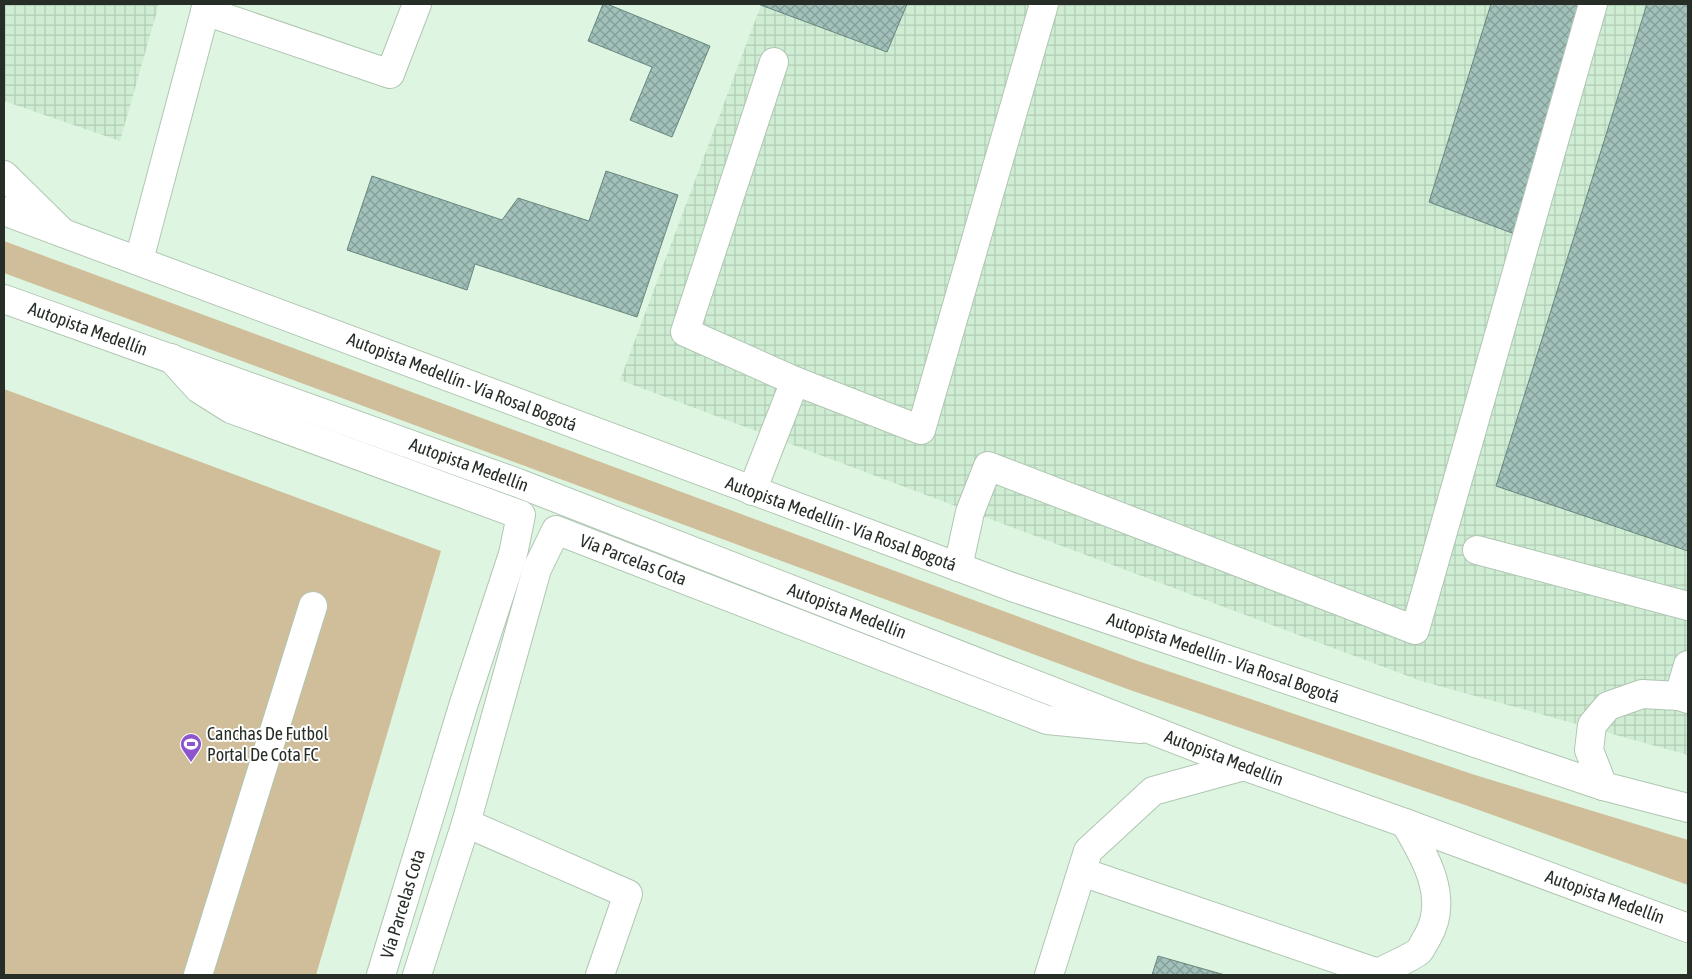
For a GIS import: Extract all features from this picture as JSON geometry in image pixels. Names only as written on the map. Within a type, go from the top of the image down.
[{"type":"main road","points":[[139,260],[206,7],[390,74],[417,4]]},
{"type":"main road","points":[[774,62],[685,332],[795,381],[921,430],[1044,4]]},
{"type":"main road","points":[[958,567],[970,512],[988,466],[1415,630],[1593,4]]},
{"type":"main road","points":[[4,175],[64,233]]},
{"type":"main road","name":"Autopista Medellín - Vía Rosal Bogotá","points":[[4,211],[752,491],[1031,593],[1603,786],[1688,808]]},
{"type":"main road","name":"Autopista Medellín","points":[[4,299],[518,483],[1244,766],[1405,823],[1688,928]]},
{"type":"main road","points":[[171,358],[198,388],[230,409],[521,515],[556,530]]},
{"type":"main road","points":[[752,491],[795,381]]},
{"type":"main road","name":"Vía Parcelas Cota","points":[[381,975],[464,703],[513,554],[521,515]]},
{"type":"main road","name":"Vía Parcelas Cota","points":[[418,975],[466,823],[537,569],[556,530],[1048,720],[1153,731]]},
{"type":"main road","points":[[1477,550],[1688,606]]},
{"type":"main road","points":[[198,975],[313,606]]},
{"type":"main road","points":[[1603,786],[1589,750],[1592,725],[1608,706],[1642,694],[1684,697],[1688,665]]},
{"type":"main road","points":[[1049,975],[1088,851],[1153,791],[1244,766]]},
{"type":"main road","points":[[466,823],[628,894],[600,975]]},
{"type":"main road","points":[[1082,872],[1378,973],[1418,952],[1433,927],[1436,907],[1434,883],[1424,855],[1405,823]]},
{"type":"shaded area","points":[[4,4],[159,4],[120,141],[4,101]]},
{"type":"shaded area","points":[[907,4],[1688,4],[1688,755],[1421,681],[620,380],[761,5],[887,52]]},
{"type":"shaded area","points":[[4,241],[1138,661],[1475,775],[1688,840],[1688,885],[1465,805],[1130,690],[4,273]]},
{"type":"shaded area","name":"Canchas De Futbol Portal De Cota FC","points":[[4,389],[441,551],[316,975],[4,975]]},
{"type":"building","points":[[603,4],[710,46],[672,137],[630,120],[652,67],[588,41]]},
{"type":"building","points":[[758,4],[907,4],[887,52]]},
{"type":"building","points":[[1491,4],[1586,4],[1520,236],[1429,202]]},
{"type":"building","points":[[1647,4],[1688,4],[1688,551],[1496,486]]},
{"type":"building","points":[[606,171],[678,195],[637,317],[475,264],[467,290],[347,250],[372,176],[502,220],[518,198],[589,221]]},
{"type":"building","points":[[1158,956],[1225,975],[1152,975]]},
{"type":"place","name":"Canchas De Futbol Portal De Cota FC","points":[[191,763]]}]
